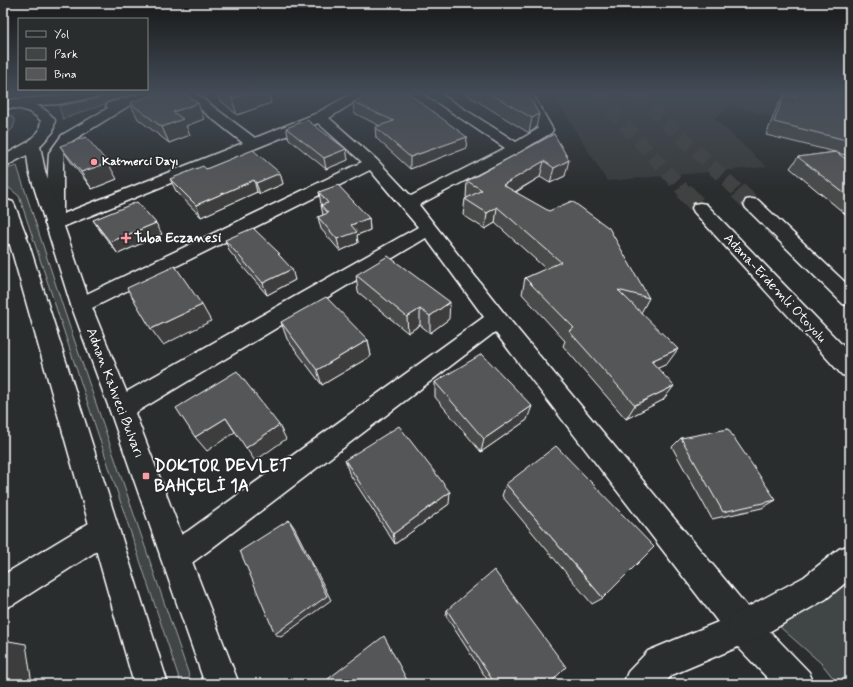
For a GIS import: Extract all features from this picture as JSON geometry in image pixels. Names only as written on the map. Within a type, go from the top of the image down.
[{"type":"main road","points":[[33,145],[46,132],[47,125]]},
{"type":"main road","points":[[3,162],[65,125]]},
{"type":"main road","points":[[88,125],[67,138],[56,153],[54,224],[300,125]]},
{"type":"main road","points":[[229,125],[254,144]]},
{"type":"main road","points":[[329,125],[372,163],[409,204],[497,319],[743,628],[797,684]]},
{"type":"main road","points":[[480,125],[516,148]]},
{"type":"main road","points":[[409,204],[516,148],[546,130],[543,125]]},
{"type":"main road","name":"Adnan Kahveci Bulvarı","points":[[33,145],[36,167],[81,305],[121,408],[222,684]]},
{"type":"main road","points":[[81,305],[372,163]]},
{"type":"main road","points":[[3,204],[7,206],[10,237],[104,530],[151,684]]},
{"type":"main road","points":[[752,204],[850,299]]},
{"type":"main road","name":"Adana-Erdemli Otoyolu","points":[[700,208],[850,368]]},
{"type":"main road","points":[[121,408],[429,229]]},
{"type":"main road","points":[[175,556],[198,541],[497,319]]},
{"type":"main road","points":[[3,593],[104,530]]},
{"type":"main road","points":[[640,684],[660,663],[743,628],[815,588],[850,560]]},
{"type":"shaded area","points":[[572,125],[722,125],[767,167],[607,181]]},
{"type":"shaded area","points":[[805,125],[850,125],[850,137]]},
{"type":"green space","points":[[3,125],[14,125],[13,128],[3,138]]},
{"type":"green space","points":[[17,166],[64,310],[192,684],[181,684],[19,196],[3,183],[3,170]]},
{"type":"green space","points":[[850,578],[850,684],[838,684],[822,664],[780,627]]},
{"type":"building","points":[[294,125],[314,125],[346,149],[324,158],[286,128]]},
{"type":"building","points":[[381,125],[451,125],[467,137],[410,157],[375,127]]},
{"type":"building","points":[[786,125],[850,125],[850,141]]},
{"type":"building","points":[[554,134],[569,160],[554,168],[544,161],[503,185],[549,211],[572,201],[609,228],[649,298],[618,290],[678,349],[651,361],[674,386],[635,405],[569,331],[574,328],[525,278],[561,262],[497,207],[487,213],[465,199],[482,190],[467,181]]},
{"type":"building","points":[[86,137],[108,163],[81,172],[60,146]]},
{"type":"building","points":[[253,150],[280,173],[256,183],[254,180],[196,205],[170,179],[203,166],[206,169]]},
{"type":"building","points":[[836,152],[850,162],[850,198],[798,157]]},
{"type":"building","points":[[338,185],[369,218],[351,225],[357,232],[337,239],[318,217],[328,213],[321,205],[328,203],[319,192]]},
{"type":"building","points":[[137,202],[156,223],[110,242],[93,220]]},
{"type":"building","points":[[253,228],[280,254],[278,254],[292,269],[263,283],[225,240]]},
{"type":"building","points":[[388,256],[450,302],[430,316],[420,309],[407,317],[356,275]]},
{"type":"building","points":[[175,266],[202,305],[151,329],[127,288]]},
{"type":"building","points":[[326,297],[368,340],[317,370],[281,322]]},
{"type":"building","points":[[482,354],[532,406],[484,439],[435,382]]},
{"type":"building","points":[[237,371],[279,425],[246,448],[226,418],[195,437],[176,408]]},
{"type":"building","points":[[399,426],[450,492],[393,534],[345,460]]},
{"type":"building","points":[[728,429],[776,500],[723,512],[681,438]]},
{"type":"building","points":[[556,446],[654,547],[603,598],[506,484]]},
{"type":"building","points":[[289,520],[327,596],[275,634],[240,551]]},
{"type":"building","points":[[494,570],[566,667],[549,684],[495,684],[447,610]]},
{"type":"building","points":[[384,636],[409,684],[331,684],[328,679]]},
{"type":"tunnel","points":[[625,125],[685,192]]},
{"type":"tunnel","points":[[669,125],[739,192]]},
{"type":"tunnel","points":[[684,191],[700,208]]},
{"type":"tunnel","points":[[738,191],[752,204]]},
{"type":"place","name":"Katmerci Dayı","points":[[94,162]]},
{"type":"place","name":"Tuba Eczanesi","points":[[126,238]]},
{"type":"place","name":"DOKTOR DEVLET BAHÇELİ 1A","points":[[146,476]]}]
